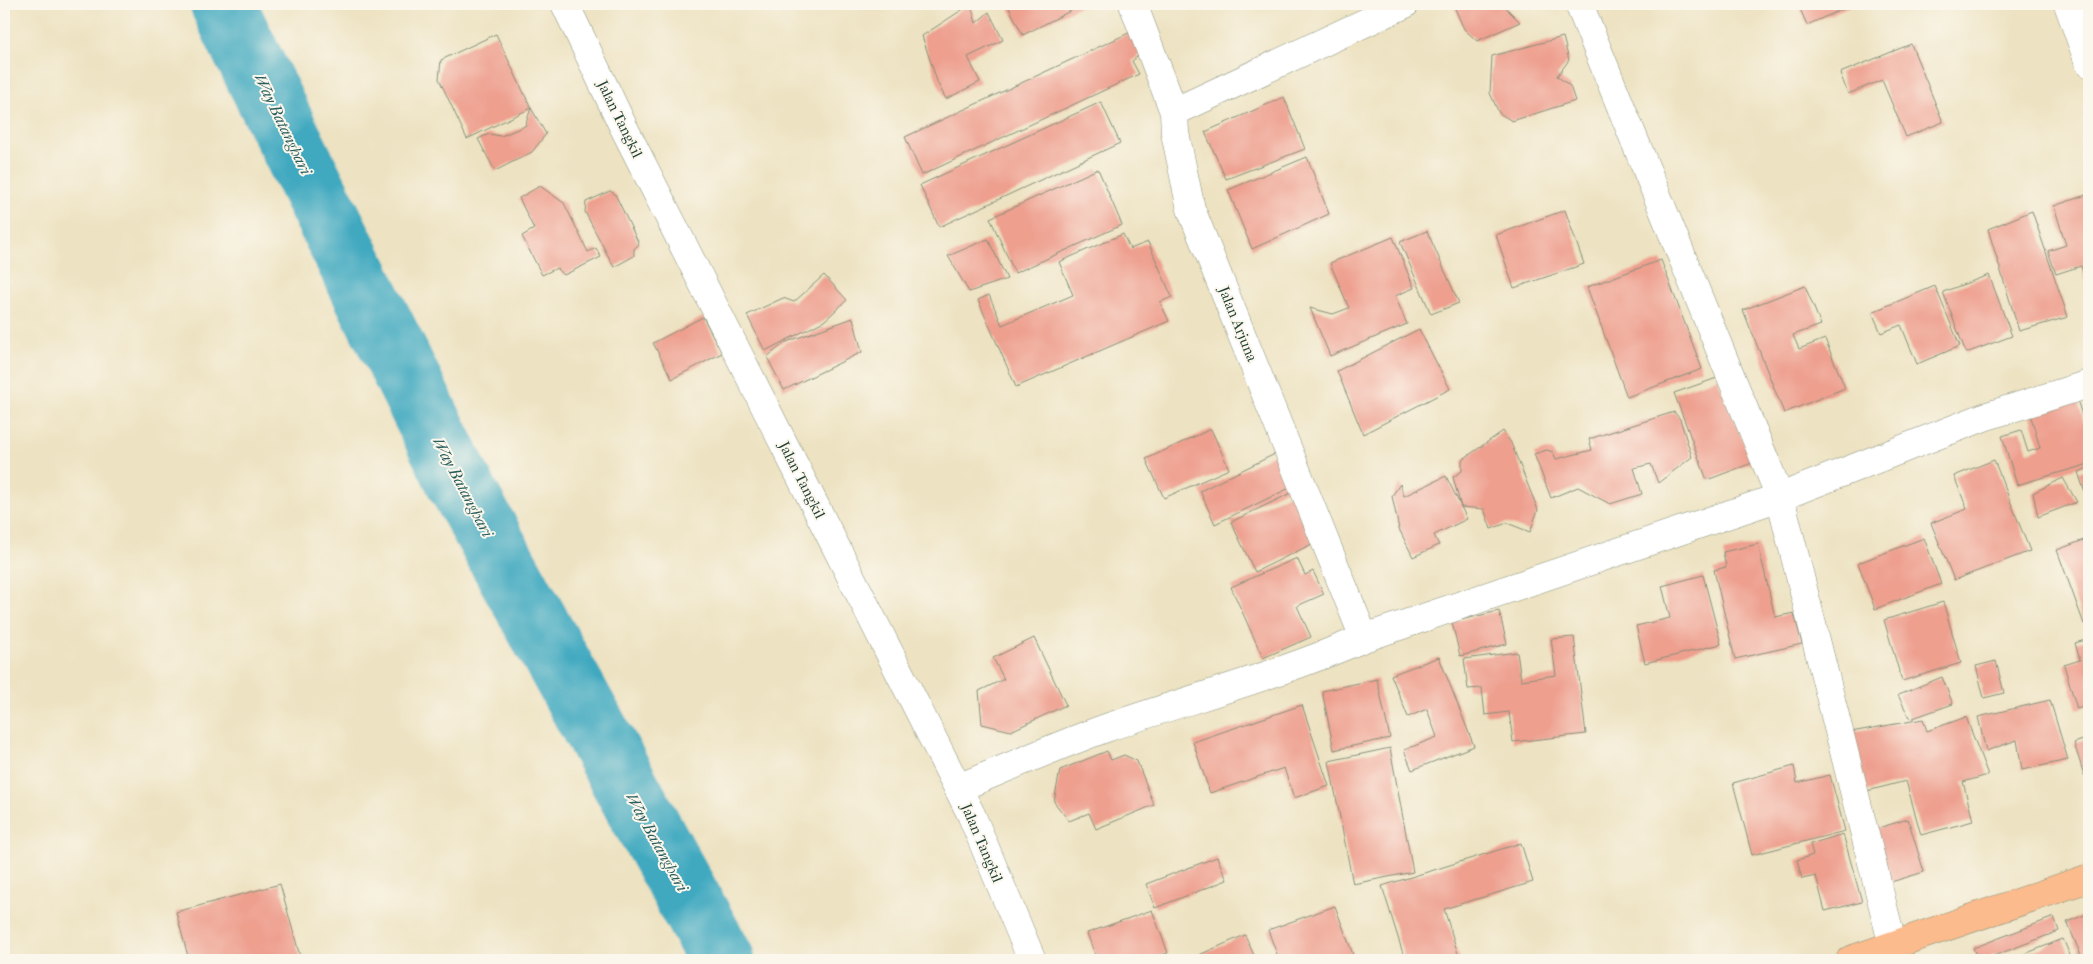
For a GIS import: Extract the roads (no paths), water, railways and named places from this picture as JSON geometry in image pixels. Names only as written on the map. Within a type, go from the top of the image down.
[{"type":"main road","points":[[1850,960],[2089,878]]},
{"type":"street","name":"Jalan Tangkil","points":[[565,4],[627,135],[971,814],[1032,960]]},
{"type":"street","name":"Jalan Arjuna","points":[[1133,4],[1174,112],[1175,133],[1191,208],[1364,638]]},
{"type":"street","points":[[1174,112],[1405,4]]},
{"type":"street","points":[[1579,4],[1780,497],[1893,946]]},
{"type":"street","points":[[2068,4],[2089,62]]},
{"type":"street","points":[[958,788],[1105,729],[1256,680],[1328,654],[1364,638],[1780,497],[1984,417],[2089,384]]},
{"type":"waterway","name":"Way Batanghari","points":[[223,4],[461,486],[722,960]]}]
